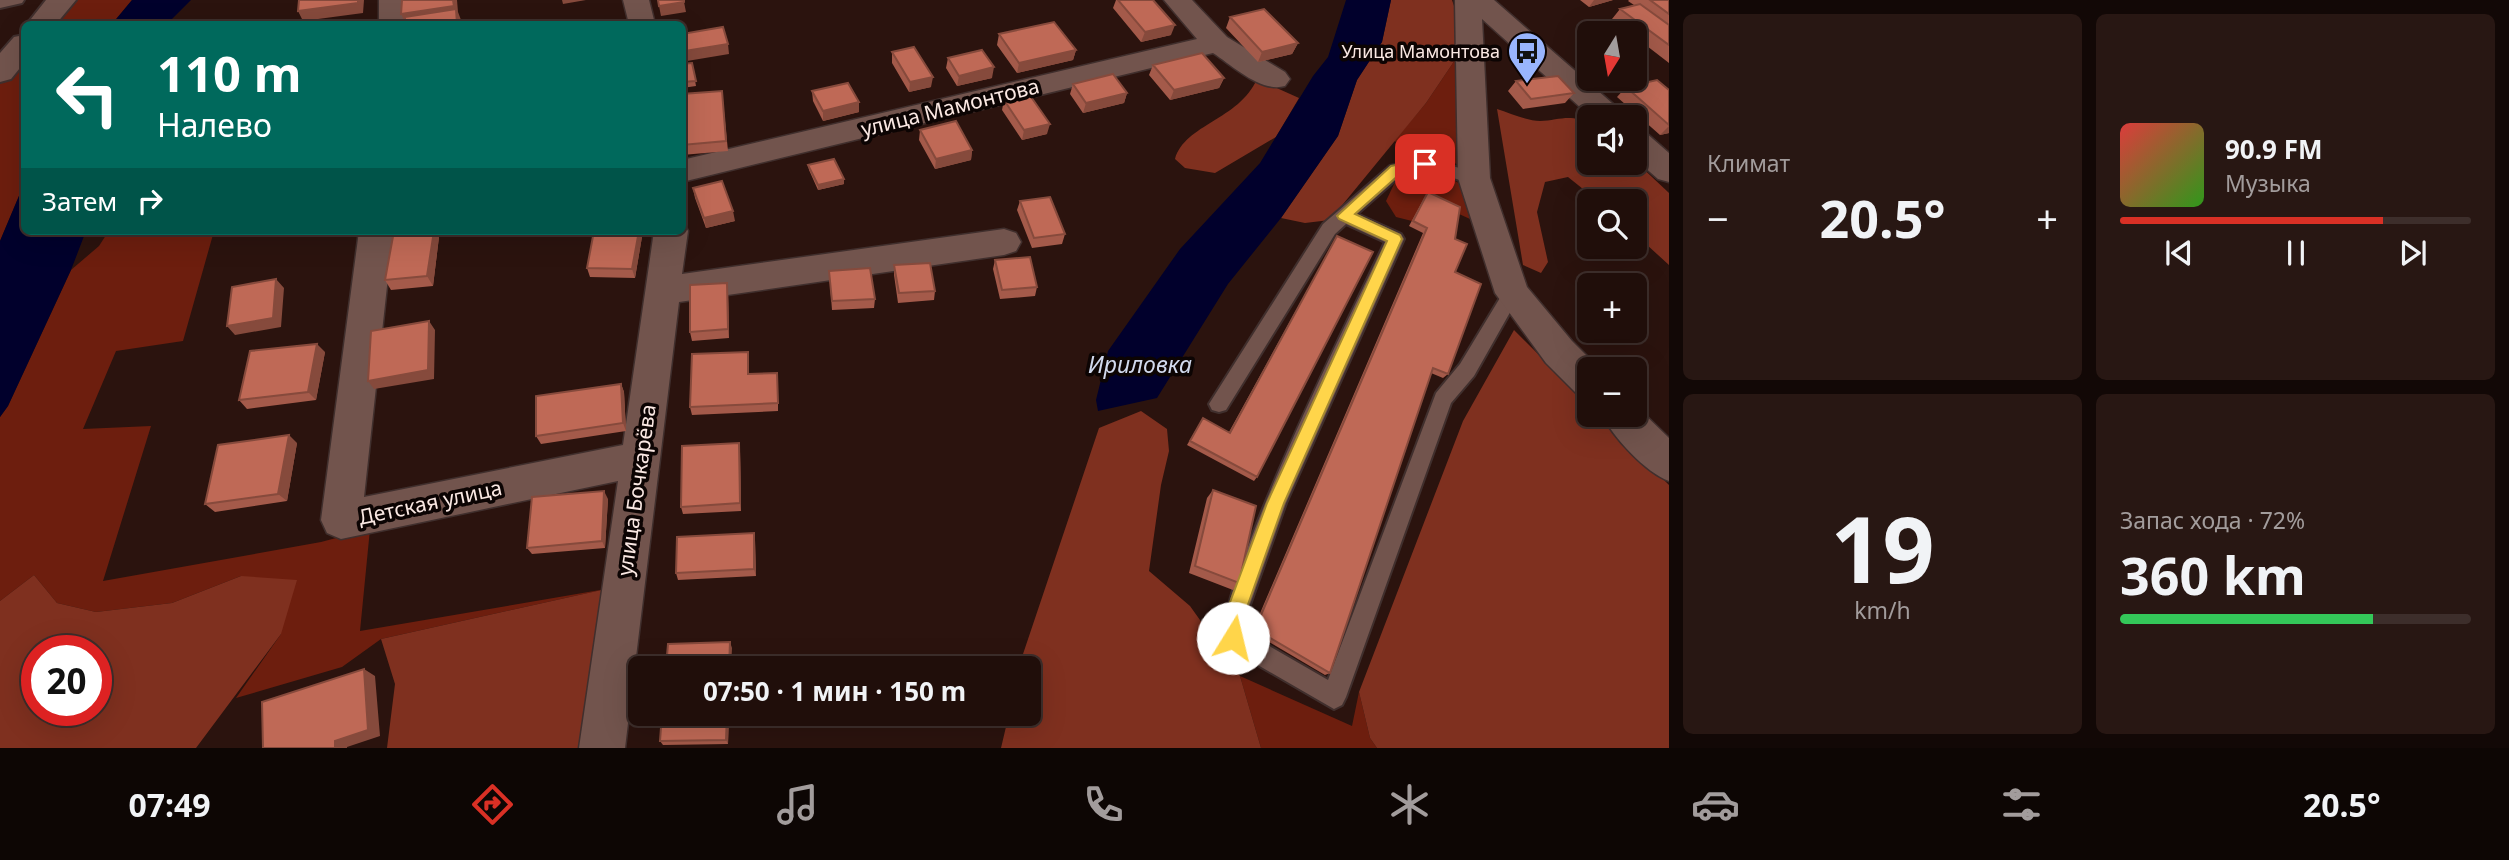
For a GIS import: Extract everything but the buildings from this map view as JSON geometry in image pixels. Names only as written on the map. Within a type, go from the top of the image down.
[{"type":"street","points":[[44,21],[62,0]]},
{"type":"street","points":[[392,0],[392,21]]},
{"type":"street","points":[[636,0],[641,21]]},
{"type":"street","points":[[1177,0],[1216,43],[1275,79]]},
{"type":"street","points":[[1468,0],[1474,178],[1511,293],[1577,370]]},
{"type":"street","points":[[1478,0],[1596,105]]},
{"type":"street","name":"улица Мамонтова","points":[[686,171],[1216,43]]},
{"type":"street","points":[[0,72],[21,48]]},
{"type":"street","points":[[1647,152],[1669,171]]},
{"type":"street","name":"Детская улица","points":[[376,235],[341,520],[640,459]]},
{"type":"street","name":"улица Бочкарёва","points":[[602,748],[671,235]]},
{"type":"street","points":[[665,289],[1004,242]]},
{"type":"street","points":[[1633,427],[1669,464]]},
{"type":"lane","points":[[0,4],[17,0]]},
{"type":"lane","points":[[1219,404],[1329,229],[1396,170],[1425,164],[1474,178]]},
{"type":"lane","points":[[1344,216],[1395,239],[1275,503],[1236,613],[1233,638],[1334,697],[1443,399],[1467,370],[1511,293]]},
{"type":"shaded area","points":[[70,0],[132,0],[114,21],[52,21]]},
{"type":"shaded area","points":[[1391,0],[1452,0],[1456,12],[1455,60],[1426,103],[1330,220],[1305,223],[1281,218],[1338,136],[1357,80],[1382,42]]},
{"type":"shaded area","points":[[21,58],[21,191],[0,241],[0,82]]},
{"type":"shaded area","points":[[1455,60],[1462,166],[1394,141],[1426,103]]},
{"type":"shaded area","points":[[1257,79],[1299,98],[1276,137],[1215,173],[1185,168],[1175,159],[1190,138],[1238,104],[1249,93]]},
{"type":"shaded area","points":[[1497,109],[1535,121],[1577,119],[1577,175],[1647,175],[1647,172],[1669,193],[1669,265],[1647,245],[1647,189],[1583,189],[1568,177],[1545,182],[1537,212],[1548,262],[1541,273],[1523,265]]},
{"type":"shaded area","points":[[1423,173],[1445,176],[1459,183],[1470,219],[1424,198],[1412,221],[1396,217],[1386,201],[1395,182]]},
{"type":"shaded area","points":[[106,235],[213,235],[183,341],[116,351],[83,429],[151,426],[103,581],[321,542],[370,529],[360,631],[606,589],[381,639],[342,667],[236,698],[281,634],[241,576],[172,603],[96,612],[57,603],[34,575],[0,601],[0,417],[8,406],[71,270],[99,246]]},
{"type":"shaded area","points":[[1514,330],[1577,393],[1577,427],[1611,427],[1669,485],[1669,748],[1377,748],[1370,738],[1359,692],[1463,421]]},
{"type":"shaded area","points":[[1141,411],[1167,429],[1169,451],[1161,485],[1149,571],[1190,606],[1240,676],[1261,748],[1001,748],[1006,726],[1041,726],[1041,656],[1022,656],[1099,428]]},
{"type":"shaded area","points":[[34,575],[57,603],[96,612],[172,603],[241,576],[297,580],[281,634],[196,748],[0,748],[0,601]]},
{"type":"shaded area","points":[[606,589],[599,608],[604,615],[587,748],[387,748],[395,684],[381,639]]},
{"type":"shaded area","points":[[1240,676],[1352,726],[1359,692],[1370,738],[1377,748],[1261,748]]},
{"type":"water","points":[[132,0],[191,0],[170,21],[114,21]]},
{"type":"water","name":"Ириловка","points":[[1346,0],[1391,0],[1382,42],[1357,80],[1338,136],[1281,218],[1228,284],[1157,398],[1098,411],[1096,400],[1108,351],[1180,249],[1260,163],[1313,76],[1328,57]]},
{"type":"water","points":[[21,191],[21,235],[84,235],[8,406],[0,417],[0,241]]},
{"type":"place","name":"Улица Мамонтова","points":[[1527,85]]},
{"type":"route","points":[[1233,638],[1236,613],[1275,503],[1395,239],[1344,216],[1396,170],[1425,164]]}]
